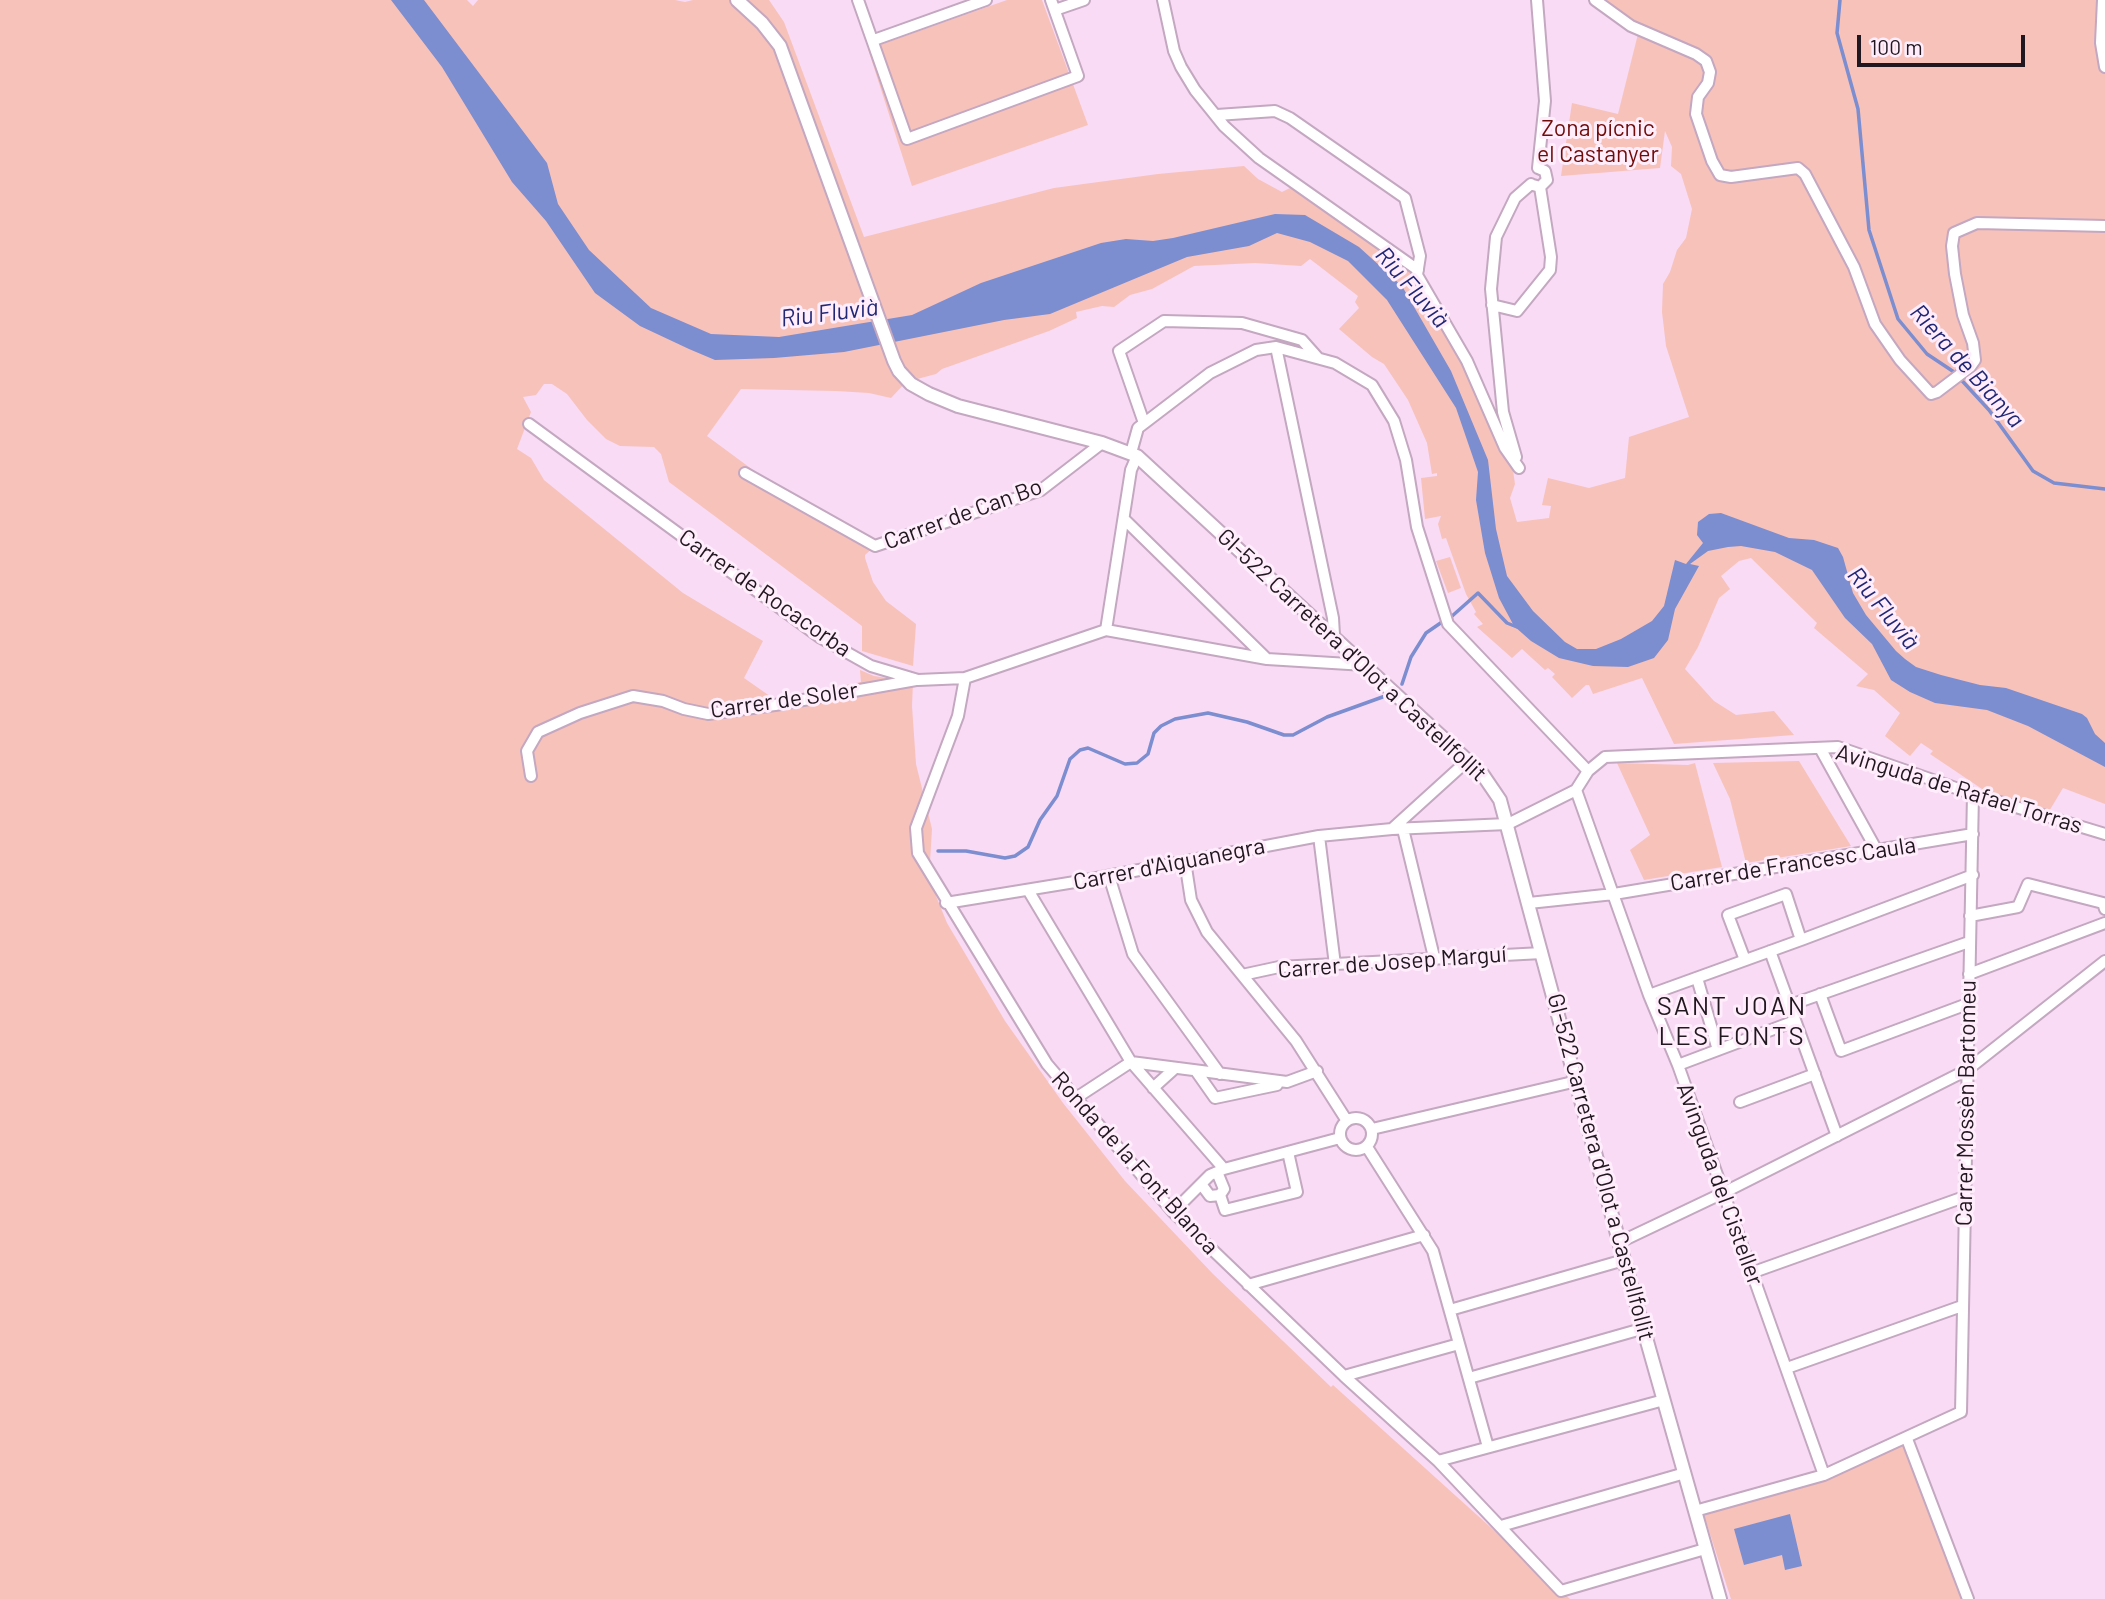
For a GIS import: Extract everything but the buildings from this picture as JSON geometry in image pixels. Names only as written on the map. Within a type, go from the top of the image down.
[{"type":"street","name":"GI-522 Carretera d'Olot a Castellfollit","points":[[727,0],[739,3],[773,36],[784,55],[863,279],[899,371],[918,389],[958,406],[1102,443],[1134,454],[1334,635],[1483,775],[1500,800],[1720,1599]]},
{"type":"street","points":[[858,0],[907,139],[1078,76],[1053,5],[1084,0]]},
{"type":"street","points":[[874,40],[956,5],[986,0]]},
{"type":"street","points":[[1163,0],[1174,51],[1181,67],[1195,90],[1224,126],[1259,158],[1418,270]]},
{"type":"street","points":[[1492,305],[1517,311],[1550,270],[1551,257],[1535,185],[1529,175],[1538,168],[1545,101],[1537,0]]},
{"type":"street","points":[[1595,0],[1631,26],[1696,54],[1706,61],[1710,72],[1708,83],[1698,97],[1696,114],[1712,161],[1720,174],[1731,177],[1798,168],[1805,174],[1854,267],[1875,324],[1900,360],[1931,394],[1970,367],[1975,360],[1955,274],[1952,246],[1954,233],[1977,223],[2105,226]]},
{"type":"street","points":[[2103,0],[2101,43],[2105,67]]},
{"type":"street","points":[[1217,115],[1275,111],[1290,118],[1405,198],[1420,256],[1418,275],[1466,361],[1505,448],[1519,468],[1503,412],[1490,289],[1496,237],[1515,198],[1535,185]]},
{"type":"street","points":[[1144,424],[1119,351],[1164,321],[1242,323],[1302,340],[1318,358]]},
{"type":"street","points":[[1276,347],[1333,618],[1334,635]]},
{"type":"street","points":[[1364,665],[1266,659],[1106,630],[1138,428],[1210,373],[1256,351],[1276,347],[1318,358],[1335,363],[1372,385],[1394,421],[1406,460],[1416,527],[1448,624],[1588,771],[1576,790],[1508,824]]},
{"type":"street","name":"Carrer de Rocacorba","points":[[529,424],[821,638],[871,666],[918,680],[965,678],[1106,630]]},
{"type":"street","name":"Carrer de Can Bo","points":[[745,473],[875,546],[1041,490],[1102,443]]},
{"type":"street","points":[[1124,519],[1266,659]]},
{"type":"street","name":"Ronda de la Font Blanca","points":[[965,678],[958,716],[916,828],[918,853],[946,903],[1047,1064],[1173,1212],[1248,1286],[1438,1461],[1561,1591],[1705,1549]]},
{"type":"street","name":"Carrer de Soler","points":[[531,775],[527,751],[538,732],[580,713],[633,696],[708,713],[775,705],[918,680]]},
{"type":"street","name":"Avinguda de Rafael Torras","points":[[1588,771],[1605,757],[1838,747],[1973,794],[2105,834]]},
{"type":"street","points":[[1820,748],[1876,849]]},
{"type":"street","points":[[1434,957],[1398,829],[1467,761]]},
{"type":"street","name":"Avinguda del Cisteller","points":[[1576,790],[1649,995],[1678,1065],[1824,1475]]},
{"type":"street","name":"Carrer Mossèn Bartomeu","points":[[1907,1439],[1961,1412],[1973,794]]},
{"type":"street","name":"Carrer d'Aiguanegra","points":[[946,903],[1109,876],[1319,836],[1508,824]]},
{"type":"street","name":"Carrer de Francesc Caula","points":[[1529,902],[1614,894],[1973,834]]},
{"type":"street","points":[[1319,836],[1335,965]]},
{"type":"street","points":[[1185,861],[1191,900],[1207,932],[1296,1041],[1348,1121]]},
{"type":"street","points":[[1649,995],[1973,875]]},
{"type":"street","points":[[1109,876],[1133,954],[1220,1074]]},
{"type":"street","points":[[1970,916],[2018,906],[2028,884],[2104,906]]},
{"type":"street","points":[[1028,890],[1131,1062],[1220,1171],[1224,1189],[1220,1195]]},
{"type":"street","points":[[1745,960],[1728,915],[1786,894],[1801,940]]},
{"type":"street","points":[[1969,974],[2105,923]]},
{"type":"street","points":[[1790,1005],[1969,942]]},
{"type":"street","points":[[1770,951],[1837,1136]]},
{"type":"street","name":"Carrer de Josep Marguí","points":[[1242,975],[1279,967],[1542,953]]},
{"type":"street","points":[[1620,1242],[1968,1070],[2105,961]]},
{"type":"street","points":[[1697,978],[1718,1050]]},
{"type":"street","points":[[1820,994],[1841,1051],[1970,1003]]},
{"type":"street","points":[[1678,1065],[1796,1021]]},
{"type":"street","points":[[1076,1098],[1131,1062],[1287,1083]]},
{"type":"street","points":[[1153,1087],[1174,1069]]},
{"type":"street","points":[[1196,1072],[1215,1098],[1287,1083],[1317,1071]]},
{"type":"street","points":[[1740,1102],[1815,1074]]},
{"type":"street","points":[[1372,1129],[1577,1081]]},
{"type":"street","points":[[1357,1118],[1366,1121],[1372,1129],[1372,1139],[1367,1147],[1357,1150],[1346,1147],[1340,1138],[1341,1128],[1348,1121],[1357,1118]]},
{"type":"street","points":[[1173,1212],[1201,1184],[1220,1171],[1340,1138]]},
{"type":"street","points":[[1367,1147],[1433,1251],[1488,1447]]},
{"type":"street","points":[[1220,1195],[1225,1209],[1297,1192],[1289,1152]]},
{"type":"street","points":[[1201,1184],[1210,1196],[1220,1195]]},
{"type":"street","points":[[1751,1273],[1964,1197]]},
{"type":"street","points":[[1248,1286],[1424,1235]]},
{"type":"street","points":[[1450,1310],[1625,1260]]},
{"type":"street","points":[[1787,1368],[1962,1306]]},
{"type":"street","points":[[1469,1378],[1645,1328]]},
{"type":"street","points":[[1344,1376],[1459,1344]]},
{"type":"street","points":[[1438,1461],[1664,1400]]},
{"type":"street","points":[[1695,1511],[1824,1475],[1907,1439],[1968,1599]]},
{"type":"street","points":[[1501,1526],[1685,1473]]},
{"type":"green space","name":"Zona pícnic el Castanyer","points":[[0,0],[467,0],[473,6],[478,0],[769,0],[784,22],[864,237],[1054,188],[1244,166],[1258,179],[1282,192],[1290,188],[1298,191],[1402,263],[1417,280],[1463,360],[1513,470],[1515,484],[1510,498],[1517,522],[1549,518],[1551,506],[1542,505],[1548,478],[1589,488],[1625,478],[1629,437],[1689,417],[1666,346],[1662,312],[1663,284],[1677,250],[1686,238],[1692,209],[1681,174],[1671,166],[1672,147],[1665,131],[1660,168],[1561,176],[1572,103],[1618,114],[1638,34],[1588,0],[2105,0],[2105,804],[2063,788],[2048,813],[1991,795],[1930,754],[1933,751],[1921,743],[1910,756],[1885,736],[1900,713],[1874,690],[1856,686],[1868,674],[1814,628],[1817,623],[1751,558],[1739,561],[1721,576],[1730,589],[1719,598],[1698,647],[1685,669],[1714,701],[1736,715],[1774,711],[1794,735],[1674,744],[1642,678],[1593,694],[1589,685],[1586,685],[1572,698],[1552,677],[1555,674],[1548,668],[1545,670],[1522,649],[1512,658],[1477,627],[1483,624],[1474,614],[1476,612],[1466,594],[1446,538],[1442,539],[1438,524],[1441,516],[1425,519],[1421,478],[1437,476],[1437,473],[1432,474],[1427,443],[1408,400],[1384,364],[1339,329],[1359,308],[1355,302],[1358,296],[1310,259],[1301,266],[1255,263],[1194,266],[1152,289],[1130,295],[1114,307],[1102,306],[1076,312],[1077,318],[1049,331],[942,369],[936,374],[906,382],[891,398],[869,393],[836,391],[741,389],[707,436],[799,504],[875,546],[865,555],[873,582],[886,601],[916,624],[913,666],[862,651],[862,626],[669,482],[661,454],[654,447],[620,446],[606,439],[567,394],[552,384],[544,384],[536,395],[523,397],[531,412],[517,449],[531,458],[544,480],[683,593],[763,641],[744,678],[774,699],[861,682],[860,670],[874,676],[913,682],[916,764],[932,829],[930,862],[936,896],[947,923],[1005,1021],[1063,1103],[1125,1181],[1213,1274],[1331,1387],[1333,1385],[1570,1599],[0,1599]]},
{"type":"green space","points":[[1007,0],[1042,0],[1088,125],[912,186],[868,49]]},
{"type":"green space","points":[[1450,557],[1461,588],[1448,593],[1436,561]]},
{"type":"green space","points":[[1799,761],[1851,846],[1746,863],[1730,799],[1713,763]]},
{"type":"green space","points":[[1617,763],[1695,763],[1722,867],[1644,880],[1630,850],[1650,835]]},
{"type":"green space","points":[[1907,1439],[1968,1599],[1731,1599],[1702,1509],[1824,1475]]},
{"type":"water","points":[[391,0],[424,0],[547,163],[558,204],[589,250],[651,308],[711,334],[779,337],[912,315],[981,283],[1101,243],[1126,239],[1153,241],[1275,214],[1305,215],[1359,247],[1402,286],[1451,371],[1488,460],[1496,529],[1507,576],[1533,611],[1565,642],[1577,649],[1596,649],[1621,639],[1652,621],[1664,606],[1675,560],[1686,564],[1703,543],[1697,535],[1698,522],[1709,514],[1721,513],[1789,538],[1814,540],[1838,548],[1853,593],[1866,615],[1905,659],[1916,667],[1941,675],[1980,685],[2006,688],[2082,714],[2095,734],[2105,743],[2105,767],[2028,726],[1987,710],[1935,703],[1891,680],[1872,644],[1845,618],[1812,570],[1775,552],[1741,546],[1728,547],[1708,551],[1690,564],[1699,566],[1675,609],[1668,640],[1654,658],[1628,667],[1593,666],[1559,658],[1531,641],[1514,626],[1499,598],[1485,553],[1476,500],[1478,472],[1456,408],[1387,300],[1348,261],[1310,242],[1277,233],[1249,246],[1187,257],[1050,314],[1004,320],[844,352],[715,360],[689,349],[640,326],[595,293],[546,221],[512,182],[442,67]]},
{"type":"water","points":[[1790,1514],[1802,1566],[1785,1570],[1782,1555],[1744,1565],[1734,1529]]},
{"type":"waterway","name":"Riera de Bianya","points":[[1840,0],[1837,33],[1858,109],[1869,230],[1898,319],[1927,354],[1954,372],[1989,410],[2033,471],[2054,483],[2105,489]]},
{"type":"waterway","points":[[1451,617],[1478,593],[1507,623],[1517,627]]},
{"type":"waterway","points":[[1402,684],[1411,657],[1426,633],[1442,622]]},
{"type":"waterway","points":[[938,851],[966,851],[1005,858],[1015,856],[1028,847],[1040,820],[1057,796],[1070,759],[1080,750],[1088,748],[1125,764],[1137,763],[1148,754],[1154,733],[1175,719],[1208,713],[1247,722],[1284,735],[1293,735],[1327,717],[1388,695]]},
{"type":"district","name":"SANT JOAN LES FONTS","points":[[1732,1021]]},
{"type":"water label","name":"Riu Fluvià","points":[[1412,287]]},
{"type":"water label","name":"Riu Fluvià","points":[[829,313]]},
{"type":"water label","name":"Riu Fluvià","points":[[1883,608]]}]
